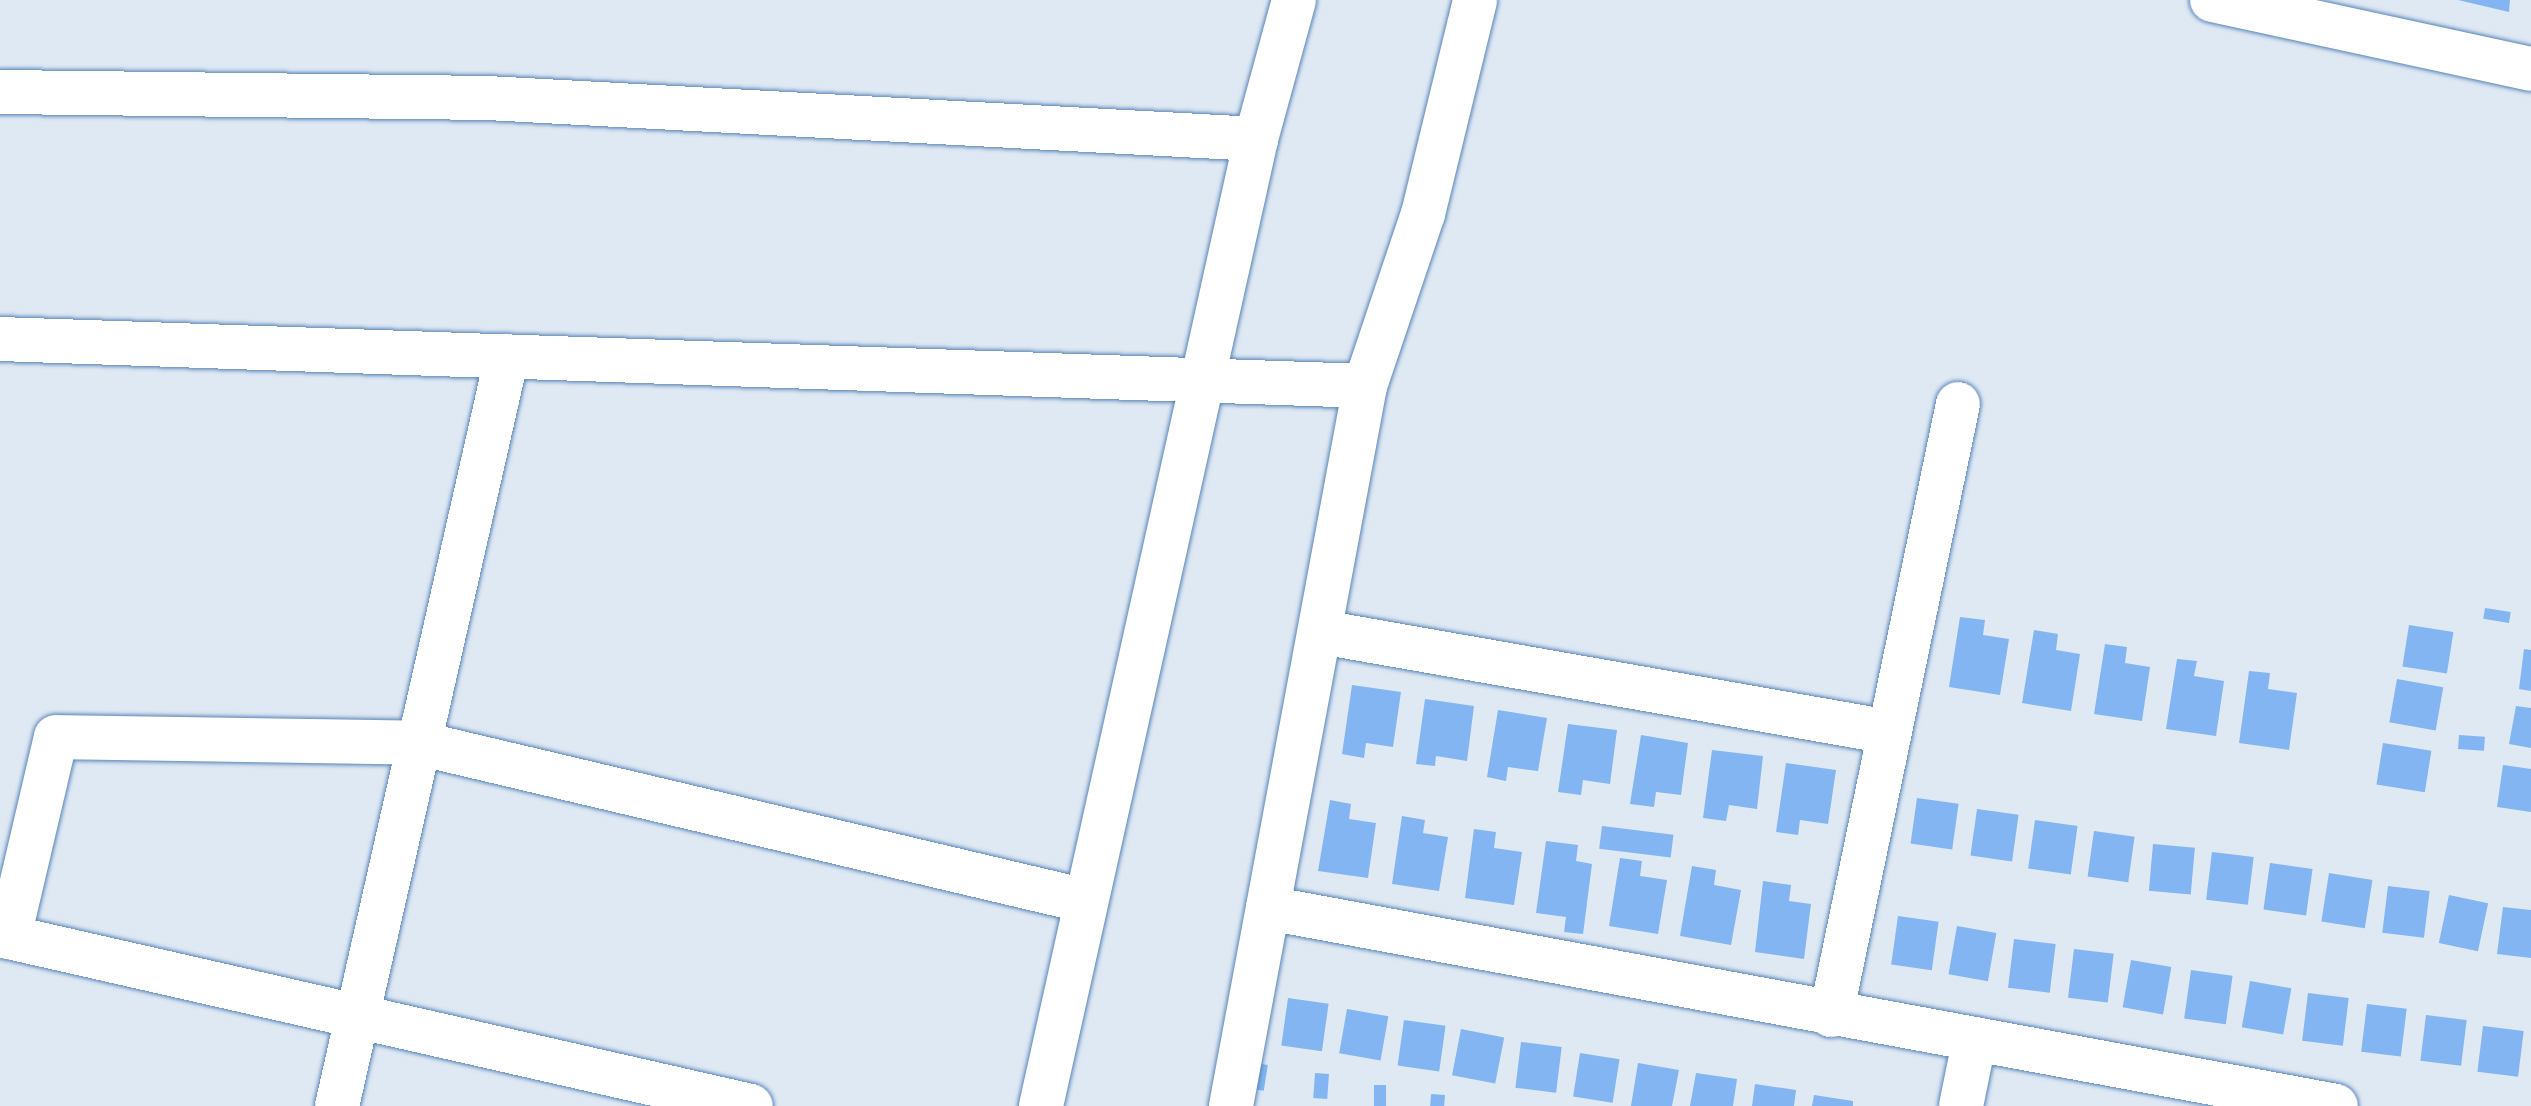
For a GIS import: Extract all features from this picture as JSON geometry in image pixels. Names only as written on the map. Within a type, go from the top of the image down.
[{"type":"street","points":[[1041,1106],[1256,139],[1294,0]]},
{"type":"street","points":[[1231,1106],[1365,386],[1423,214],[1475,0]]},
{"type":"street","points":[[2212,0],[2531,69]]},
{"type":"street","points":[[0,92],[487,98],[1256,139]]},
{"type":"street","points":[[0,339],[1365,386]]},
{"type":"street","points":[[337,1106],[507,356]]},
{"type":"street","points":[[1831,1015],[1958,404]]},
{"type":"street","points":[[1321,632],[1889,732]]},
{"type":"street","points":[[751,1106],[4,936],[56,737],[418,743],[1086,901]]},
{"type":"street","points":[[1268,908],[2254,1098],[2336,1106]]},
{"type":"street","points":[[1961,1106],[1974,1042]]},
{"type":"building","points":[[2458,0],[2510,0],[2509,12]]},
{"type":"building","points":[[2485,608],[2511,612],[2509,623],[2483,619]]},
{"type":"building","points":[[1960,617],[1985,620],[1983,635],[2009,639],[2000,695],[1949,687]]},
{"type":"building","points":[[2409,625],[2453,632],[2447,674],[2402,666]]},
{"type":"building","points":[[2034,630],[2058,634],[2056,650],[2080,654],[2071,711],[2022,703]]},
{"type":"building","points":[[2105,644],[2127,647],[2125,663],[2150,667],[2142,721],[2094,714]]},
{"type":"building","points":[[2524,649],[2531,650],[2531,691],[2519,689]]},
{"type":"building","points":[[2177,659],[2197,661],[2194,676],[2224,681],[2216,736],[2166,729]]},
{"type":"building","points":[[2249,671],[2270,673],[2268,689],[2297,693],[2289,750],[2239,743]]},
{"type":"building","points":[[2397,679],[2443,687],[2436,730],[2389,722]]},
{"type":"building","points":[[1352,685],[1401,692],[1393,747],[1366,743],[1364,758],[1342,754]]},
{"type":"building","points":[[1425,699],[1474,706],[1467,761],[1436,756],[1435,766],[1416,764]]},
{"type":"building","points":[[2516,706],[2531,708],[2531,748],[2509,744]]},
{"type":"building","points":[[1498,710],[1547,718],[1538,771],[1508,767],[1506,781],[1487,777]]},
{"type":"building","points":[[1568,724],[1617,730],[1610,784],[1583,780],[1581,795],[1558,792]]},
{"type":"building","points":[[1641,735],[1688,743],[1681,795],[1656,792],[1654,807],[1630,804]]},
{"type":"building","points":[[2459,735],[2485,737],[2484,751],[2458,749]]},
{"type":"building","points":[[2383,743],[2431,751],[2425,792],[2376,784]]},
{"type":"building","points":[[1712,750],[1763,756],[1757,809],[1729,805],[1726,821],[1703,818]]},
{"type":"building","points":[[1786,763],[1836,770],[1828,824],[1800,820],[1798,835],[1776,832]]},
{"type":"building","points":[[2503,765],[2531,769],[2531,812],[2497,807]]},
{"type":"building","points":[[1917,798],[1959,804],[1952,849],[1911,844]]},
{"type":"building","points":[[1330,800],[1351,804],[1349,819],[1376,823],[1368,878],[1318,871]]},
{"type":"building","points":[[1977,809],[2019,815],[2012,861],[1970,856]]},
{"type":"building","points":[[1402,816],[1425,820],[1423,833],[1448,837],[1439,891],[1392,884]]},
{"type":"building","points":[[2035,820],[2078,826],[2071,875],[2028,869]]},
{"type":"building","points":[[1602,826],[1673,835],[1671,858],[1599,849]]},
{"type":"building","points":[[1474,829],[1496,832],[1494,848],[1522,852],[1514,905],[1465,898]]},
{"type":"building","points":[[2094,831],[2135,837],[2128,882],[2088,877]]},
{"type":"building","points":[[1546,841],[1578,845],[1576,861],[1592,864],[1583,934],[1564,932],[1566,917],[1536,913]]},
{"type":"building","points":[[2153,844],[2195,848],[2191,894],[2149,891]]},
{"type":"building","points":[[2212,852],[2254,857],[2248,905],[2206,900]]},
{"type":"building","points":[[1620,858],[1642,861],[1640,876],[1667,880],[1658,934],[1609,926]]},
{"type":"building","points":[[2270,863],[2313,869],[2306,916],[2263,910]]},
{"type":"building","points":[[1692,866],[1716,870],[1714,885],[1741,890],[1731,945],[1680,936]]},
{"type":"building","points":[[2329,873],[2372,880],[2365,928],[2321,921]]},
{"type":"building","points":[[1763,881],[1791,885],[1789,901],[1811,904],[1804,959],[1755,952]]},
{"type":"building","points":[[2388,886],[2430,891],[2424,938],[2382,933]]},
{"type":"building","points":[[2449,895],[2488,903],[2478,951],[2439,943]]},
{"type":"building","points":[[2503,907],[2531,910],[2531,958],[2497,954]]},
{"type":"building","points":[[1898,916],[1939,922],[1932,970],[1891,965]]},
{"type":"building","points":[[1957,926],[1996,933],[1988,981],[1948,974]]},
{"type":"building","points":[[2014,939],[2056,944],[2050,993],[2008,988]]},
{"type":"building","points":[[2074,949],[2114,954],[2108,1003],[2068,998]]},
{"type":"building","points":[[2131,960],[2171,967],[2163,1014],[2123,1007]]},
{"type":"building","points":[[2191,970],[2233,976],[2226,1024],[2184,1019]]},
{"type":"building","points":[[2250,981],[2291,988],[2283,1035],[2242,1027]]},
{"type":"building","points":[[2308,993],[2349,998],[2343,1046],[2302,1041]]},
{"type":"building","points":[[1288,998],[1329,1004],[1322,1051],[1281,1046]]},
{"type":"building","points":[[2367,1004],[2407,1009],[2401,1057],[2361,1052]]},
{"type":"building","points":[[1347,1009],[1388,1016],[1381,1061],[1339,1053]]},
{"type":"building","points":[[2426,1015],[2467,1020],[2461,1066],[2420,1061]]},
{"type":"building","points":[[1404,1020],[1446,1026],[1439,1071],[1398,1066]]},
{"type":"building","points":[[2483,1026],[2524,1031],[2518,1077],[2477,1072]]},
{"type":"building","points":[[1461,1029],[1504,1037],[1495,1084],[1452,1075]]},
{"type":"building","points":[[1521,1042],[1562,1047],[1556,1093],[1515,1088]]},
{"type":"building","points":[[1580,1053],[1620,1059],[1613,1103],[1573,1096]]},
{"type":"building","points":[[1255,1063],[1268,1065],[1264,1091],[1251,1089]]},
{"type":"building","points":[[1638,1063],[1679,1070],[1672,1106],[1631,1106]]},
{"type":"building","points":[[1315,1073],[1329,1074],[1327,1099],[1313,1098]]},
{"type":"building","points":[[1696,1073],[1737,1079],[1733,1106],[1690,1106]]},
{"type":"building","points":[[1755,1084],[1796,1090],[1794,1106],[1752,1106]]},
{"type":"building","points":[[1374,1085],[1386,1085],[1386,1106],[1374,1106]]},
{"type":"building","points":[[1431,1094],[1445,1095],[1444,1106],[1430,1106]]},
{"type":"building","points":[[1814,1095],[1853,1101],[1853,1106],[1812,1106]]}]
